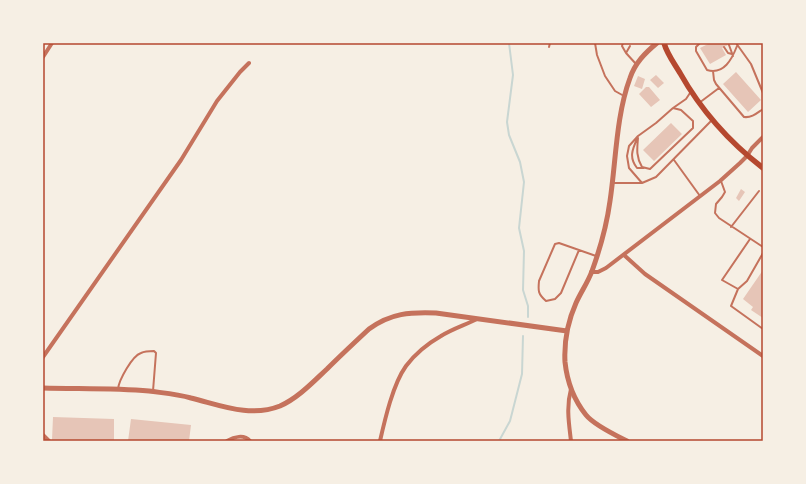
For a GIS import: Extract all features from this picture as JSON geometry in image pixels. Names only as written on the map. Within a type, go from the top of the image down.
[{"type":"main road","points":[[666,44],[691,92],[712,120],[747,156],[763,168]]},
{"type":"street","points":[[43,57],[52,43]]},
{"type":"street","points":[[627,441],[594,422],[587,416],[571,389],[565,362],[565,349],[570,319],[591,272],[600,246],[610,203],[619,123],[624,97],[636,64],[646,52],[657,43]]},
{"type":"street","points":[[43,357],[176,167],[218,101],[240,72],[249,63]]},
{"type":"street","points":[[591,272],[598,272],[606,268],[701,197],[740,163],[763,137]]},
{"type":"street","points":[[624,254],[645,274],[763,356]]},
{"type":"street","points":[[43,388],[153,392],[190,397],[232,408],[252,411],[281,405],[307,388],[369,329],[389,318],[403,314],[417,312],[436,313],[567,331]]},
{"type":"street","points":[[380,441],[396,386],[405,367],[417,353],[428,344],[442,335],[477,319]]},
{"type":"street","points":[[571,389],[568,413],[571,441]]},
{"type":"street","points":[[43,435],[49,441]]},
{"type":"street","points":[[227,441],[243,436],[250,441]]},
{"type":"lane","points":[[595,43],[597,55],[605,76],[615,91],[624,97]]},
{"type":"lane","points":[[623,43],[622,46],[626,54],[636,64]]},
{"type":"lane","points":[[700,43],[696,47],[696,51],[707,70],[713,71],[727,65],[737,46]]},
{"type":"lane","points":[[736,43],[751,64],[763,94]]},
{"type":"lane","points":[[729,44],[733,55]]},
{"type":"lane","points":[[626,54],[630,46]]},
{"type":"lane","points":[[724,47],[728,53],[733,55]]},
{"type":"lane","points":[[713,71],[716,84],[744,117],[749,118],[763,109]]},
{"type":"lane","points":[[699,103],[719,88]]},
{"type":"lane","points":[[642,183],[630,168],[627,156],[629,146],[638,136],[686,99],[691,92]]},
{"type":"lane","points":[[638,136],[631,153],[634,164],[637,168],[650,169],[693,128],[693,122],[681,110],[673,108]]},
{"type":"lane","points":[[612,183],[642,183],[656,177],[712,120]]},
{"type":"lane","points":[[638,136],[636,150],[639,162],[642,167],[650,169]]},
{"type":"lane","points":[[674,160],[701,197]]},
{"type":"lane","points":[[720,181],[725,192],[716,204],[715,213],[731,227],[763,247]]},
{"type":"lane","points":[[731,227],[759,191]]},
{"type":"lane","points":[[738,289],[722,280],[750,239]]},
{"type":"lane","points":[[579,250],[561,293],[555,299],[546,301],[540,296],[538,288],[539,281],[555,244],[559,243],[597,256]]},
{"type":"lane","points":[[763,253],[747,281],[738,289],[731,306],[763,329]]},
{"type":"lane","points":[[118,390],[118,384],[136,356],[141,353],[154,351],[156,353],[153,392]]},
{"type":"building","points":[[710,43],[732,43],[722,48],[726,55],[710,64],[700,48]]},
{"type":"building","points":[[736,72],[761,100],[748,112],[723,84]]},
{"type":"building","points":[[656,75],[664,83],[658,88],[650,80]]},
{"type":"building","points":[[638,76],[645,79],[642,89],[634,86]]},
{"type":"building","points":[[646,87],[649,87],[660,100],[651,107],[639,94]]},
{"type":"building","points":[[671,123],[682,134],[654,161],[643,150]]},
{"type":"building","points":[[741,189],[745,192],[739,201],[736,198]]},
{"type":"building","points":[[763,270],[763,318],[751,310],[753,307],[743,299]]},
{"type":"building","points":[[53,417],[114,419],[114,441],[52,440]]},
{"type":"building","points":[[131,419],[191,425],[189,441],[128,441]]},
{"type":"waterway","points":[[509,43],[513,75],[507,122],[509,135],[520,162],[524,182],[519,228],[524,251],[523,290],[528,306],[528,317]]},
{"type":"waterway","points":[[499,441],[510,421],[522,374],[523,336]]}]
